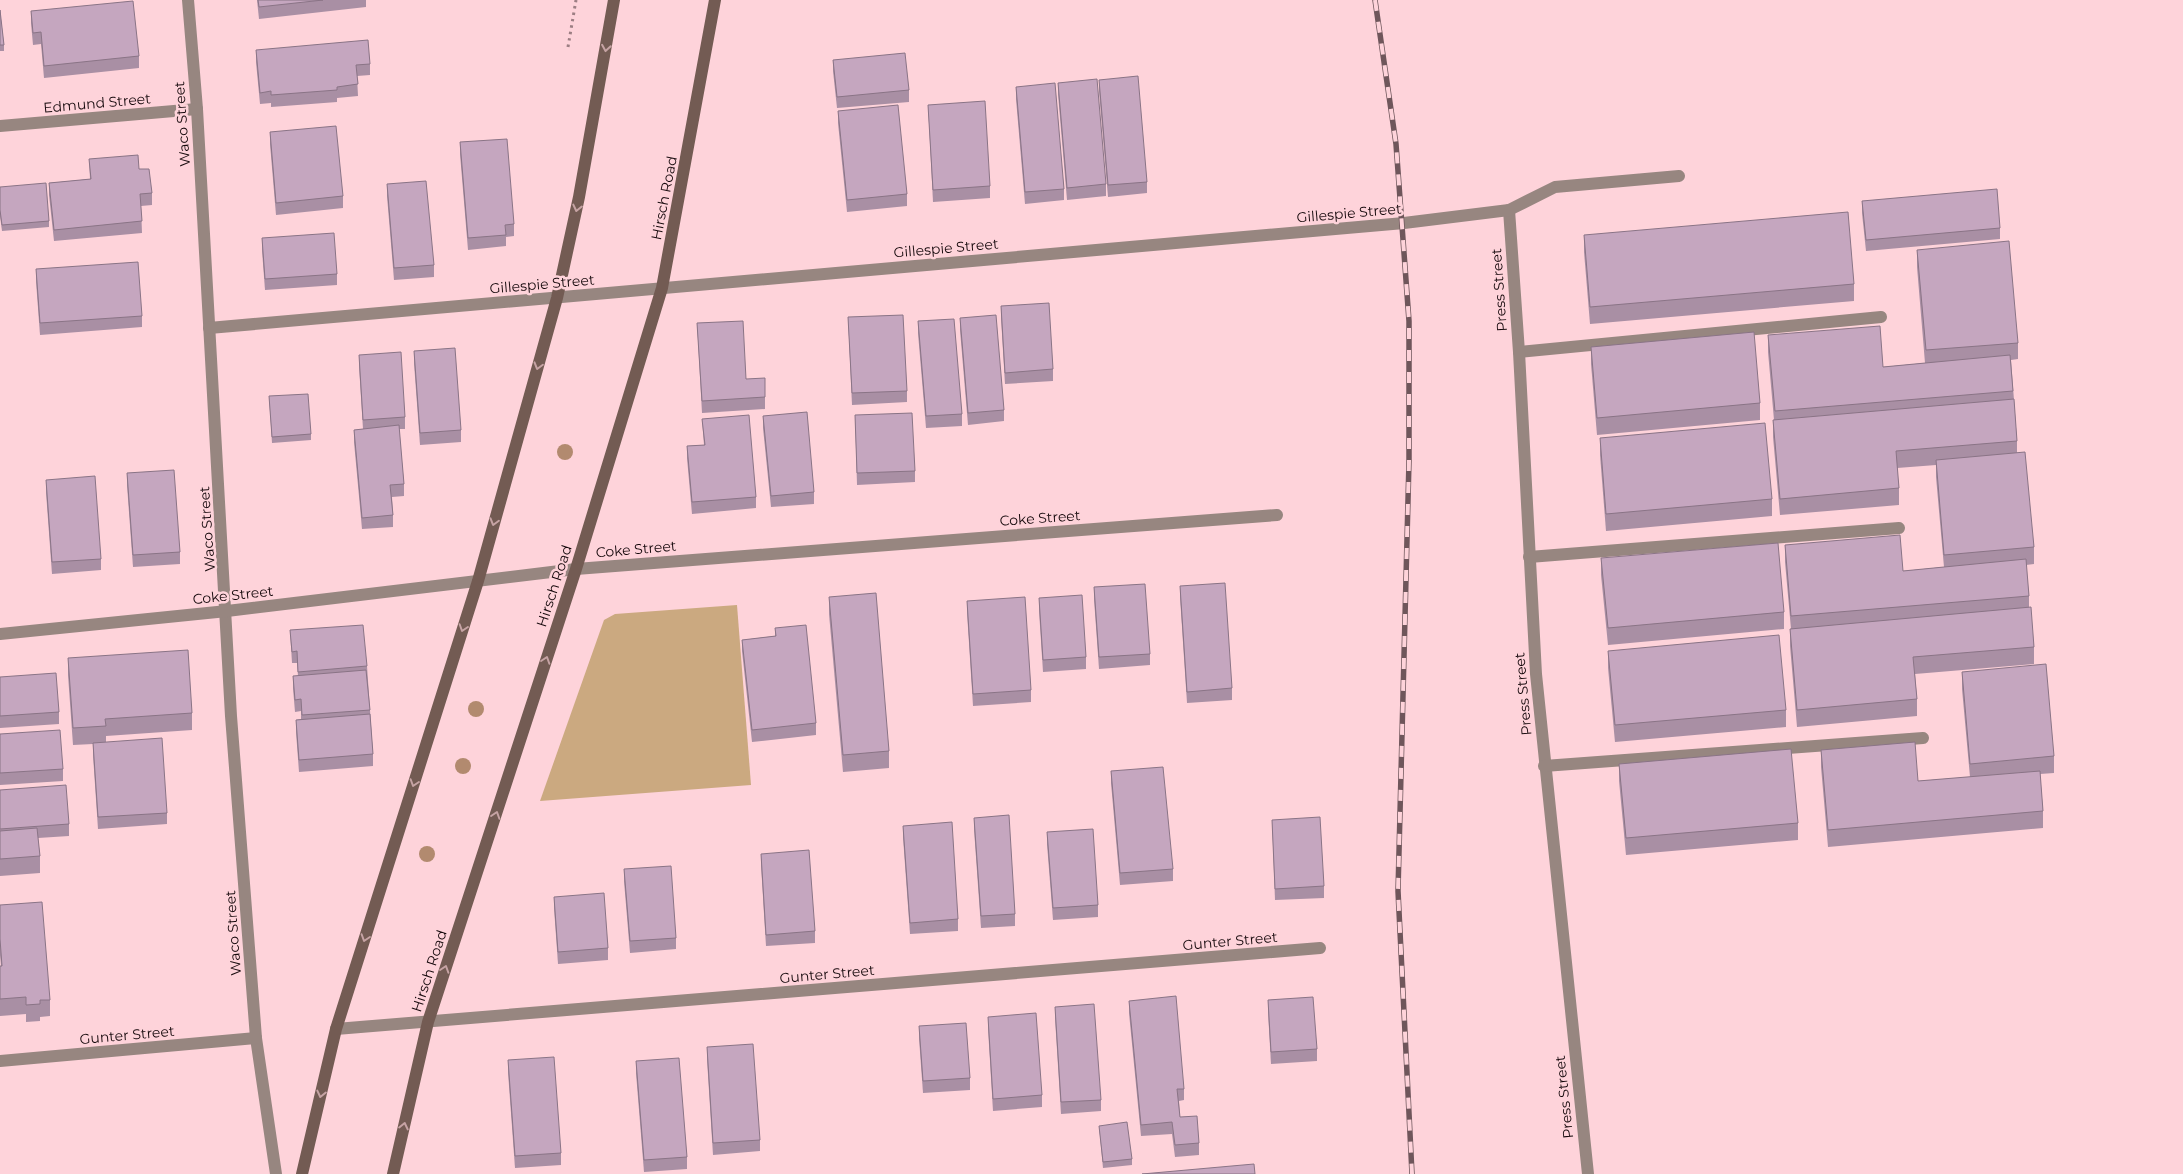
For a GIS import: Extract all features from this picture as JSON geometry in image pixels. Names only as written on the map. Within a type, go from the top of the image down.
[{"type":"main road","points":[[302,1174],[336,1029],[478,581],[557,298],[580,197],[614,0]]},
{"type":"main road","name":"Hirsch Road","points":[[393,1174],[428,1022],[576,569],[662,288],[715,0]]},
{"type":"street","name":"Waco Street","points":[[188,0],[197,109],[227,611],[231,716],[256,1038],[276,1174]]},
{"type":"street","name":"Edmund Street","points":[[0,126],[197,109]]},
{"type":"street","name":"Gillespie Street","points":[[209,328],[1404,223],[1509,210],[1555,187],[1679,176]]},
{"type":"street","name":"Press Street","points":[[1509,210],[1519,352],[1529,557],[1544,766],[1588,1174]]},
{"type":"street","points":[[1519,352],[1881,318]]},
{"type":"street","name":"Coke Street","points":[[0,634],[227,611],[576,569],[1277,514]]},
{"type":"street","points":[[1529,557],[1899,528]]},
{"type":"street","points":[[1544,766],[1923,738]]},
{"type":"street","name":"Gunter Street","points":[[336,1029],[1320,948]]},
{"type":"street","name":"Gunter Street","points":[[0,1061],[256,1038]]},
{"type":"path","points":[[568,47],[576,0]]},
{"type":"shaded area","points":[[737,605],[751,785],[540,801],[604,620],[615,614]]},
{"type":"building","points":[[258,0],[323,0],[259,7]]},
{"type":"building","points":[[133,1],[139,56],[44,66],[41,32],[33,33],[31,11]]},
{"type":"building","points":[[0,10],[4,45],[0,45]]},
{"type":"building","points":[[368,40],[370,64],[356,65],[358,84],[337,87],[337,90],[271,95],[271,91],[260,93],[256,50]]},
{"type":"building","points":[[905,53],[909,90],[837,97],[833,60]]},
{"type":"building","points":[[1138,76],[1147,182],[1108,185],[1099,80]]},
{"type":"building","points":[[1097,79],[1106,184],[1067,188],[1058,83]]},
{"type":"building","points":[[1055,83],[1064,189],[1025,192],[1016,87]]},
{"type":"building","points":[[985,101],[990,186],[933,190],[928,105]]},
{"type":"building","points":[[898,105],[907,194],[847,200],[838,111]]},
{"type":"building","points":[[336,126],[343,196],[276,203],[270,132]]},
{"type":"building","points":[[507,139],[514,224],[505,225],[506,235],[468,238],[460,142]]},
{"type":"building","points":[[138,155],[139,169],[149,169],[152,193],[140,194],[142,221],[54,230],[49,183],[91,179],[89,159]]},
{"type":"building","points":[[426,181],[434,265],[394,268],[387,184]]},
{"type":"building","points":[[46,183],[49,221],[2,225],[0,187]]},
{"type":"building","points":[[1997,189],[2000,228],[1866,240],[1862,201]]},
{"type":"building","points":[[1848,212],[1854,284],[1590,307],[1584,235]]},
{"type":"building","points":[[334,233],[337,274],[265,279],[262,238]]},
{"type":"building","points":[[2009,241],[2018,343],[1926,350],[1917,250]]},
{"type":"building","points":[[138,262],[142,316],[40,323],[36,269]]},
{"type":"building","points":[[1049,303],[1053,369],[1005,373],[1001,306]]},
{"type":"building","points":[[903,315],[907,391],[852,393],[848,317]]},
{"type":"building","points":[[996,315],[1004,410],[968,413],[960,318]]},
{"type":"building","points":[[954,319],[962,414],[926,416],[918,321]]},
{"type":"building","points":[[743,321],[746,379],[765,378],[765,397],[702,401],[697,323]]},
{"type":"building","points":[[1880,326],[1883,367],[2010,355],[2013,391],[1775,411],[1768,335]]},
{"type":"building","points":[[1754,332],[1760,403],[1597,418],[1591,347]]},
{"type":"building","points":[[455,348],[461,430],[420,433],[414,351]]},
{"type":"building","points":[[401,352],[405,417],[363,420],[359,355]]},
{"type":"building","points":[[308,394],[311,434],[272,437],[269,396]]},
{"type":"building","points":[[2014,399],[2017,441],[1896,451],[1899,488],[1780,499],[1773,420]]},
{"type":"building","points":[[807,412],[814,492],[771,496],[763,416]]},
{"type":"building","points":[[912,413],[915,471],[857,473],[855,415]]},
{"type":"building","points":[[749,415],[756,497],[692,502],[687,446],[705,445],[702,419]]},
{"type":"building","points":[[1765,423],[1772,499],[1606,514],[1600,438]]},
{"type":"building","points":[[399,425],[404,484],[390,485],[393,515],[362,518],[354,430]]},
{"type":"building","points":[[2025,452],[2034,547],[1944,555],[1936,460]]},
{"type":"building","points":[[174,470],[180,552],[133,555],[127,473]]},
{"type":"building","points":[[95,476],[101,559],[52,562],[46,480]]},
{"type":"building","points":[[1900,535],[1903,571],[2026,559],[2029,596],[1791,616],[1785,545]]},
{"type":"building","points":[[1778,543],[1784,612],[1608,628],[1601,558]]},
{"type":"building","points":[[1225,583],[1232,688],[1187,692],[1180,586]]},
{"type":"building","points":[[1145,584],[1150,654],[1099,657],[1094,587]]},
{"type":"building","points":[[876,593],[889,751],[843,755],[829,597]]},
{"type":"building","points":[[1082,595],[1086,657],[1043,660],[1039,598]]},
{"type":"building","points":[[1025,597],[1031,690],[973,694],[967,601]]},
{"type":"building","points":[[2031,607],[2034,647],[1913,657],[1917,699],[1797,710],[1790,629]]},
{"type":"building","points":[[363,625],[367,666],[298,672],[297,651],[292,652],[290,630]]},
{"type":"building","points":[[806,625],[816,723],[752,730],[742,640],[776,636],[775,628]]},
{"type":"building","points":[[1779,635],[1786,710],[1615,725],[1608,651]]},
{"type":"building","points":[[188,650],[192,713],[105,719],[106,726],[73,728],[68,658]]},
{"type":"building","points":[[2046,664],[2054,756],[1970,764],[1962,672]]},
{"type":"building","points":[[366,670],[370,710],[302,715],[301,699],[295,700],[293,676]]},
{"type":"building","points":[[56,673],[59,712],[0,716],[0,677]]},
{"type":"building","points":[[370,714],[373,754],[299,760],[296,720]]},
{"type":"building","points":[[60,730],[63,769],[0,773],[0,734]]},
{"type":"building","points":[[162,738],[167,813],[98,817],[93,743]]},
{"type":"building","points":[[1915,742],[1918,781],[2040,771],[2043,811],[1828,830],[1821,750]]},
{"type":"building","points":[[1791,749],[1798,823],[1626,838],[1619,764]]},
{"type":"building","points":[[1163,767],[1173,869],[1120,873],[1111,771]]},
{"type":"building","points":[[66,785],[69,824],[0,829],[0,790]]},
{"type":"building","points":[[1009,815],[1015,914],[981,916],[974,818]]},
{"type":"building","points":[[1320,817],[1324,886],[1275,889],[1272,820]]},
{"type":"building","points":[[952,822],[958,919],[910,923],[903,826]]},
{"type":"building","points":[[37,828],[40,856],[0,859],[0,831]]},
{"type":"building","points":[[1093,829],[1098,905],[1053,908],[1047,832]]},
{"type":"building","points":[[809,850],[815,931],[766,935],[761,854]]},
{"type":"building","points":[[671,866],[676,938],[630,941],[624,869]]},
{"type":"building","points":[[604,893],[608,948],[558,952],[554,897]]},
{"type":"building","points":[[42,902],[50,1000],[40,1000],[40,1004],[26,1005],[26,997],[0,999],[0,966],[2,966],[0,905]]},
{"type":"building","points":[[1176,996],[1184,1089],[1177,1089],[1180,1117],[1197,1116],[1199,1143],[1175,1145],[1172,1122],[1141,1125],[1129,1001]]},
{"type":"building","points":[[1313,997],[1317,1049],[1271,1052],[1268,1000]]},
{"type":"building","points":[[1094,1004],[1101,1100],[1061,1102],[1055,1007]]},
{"type":"building","points":[[1036,1013],[1042,1095],[993,1099],[988,1017]]},
{"type":"building","points":[[966,1023],[970,1078],[923,1081],[919,1026]]},
{"type":"building","points":[[753,1044],[760,1140],[713,1143],[707,1047]]},
{"type":"building","points":[[554,1057],[561,1153],[515,1156],[508,1060]]},
{"type":"building","points":[[679,1058],[687,1157],[644,1160],[636,1061]]},
{"type":"building","points":[[1127,1122],[1132,1159],[1103,1162],[1099,1126]]},
{"type":"building","points":[[1254,1164],[1255,1174],[1142,1174]]},
{"type":"railway","points":[[1375,0],[1396,144],[1409,321],[1409,461],[1398,891],[1412,1174]]}]
